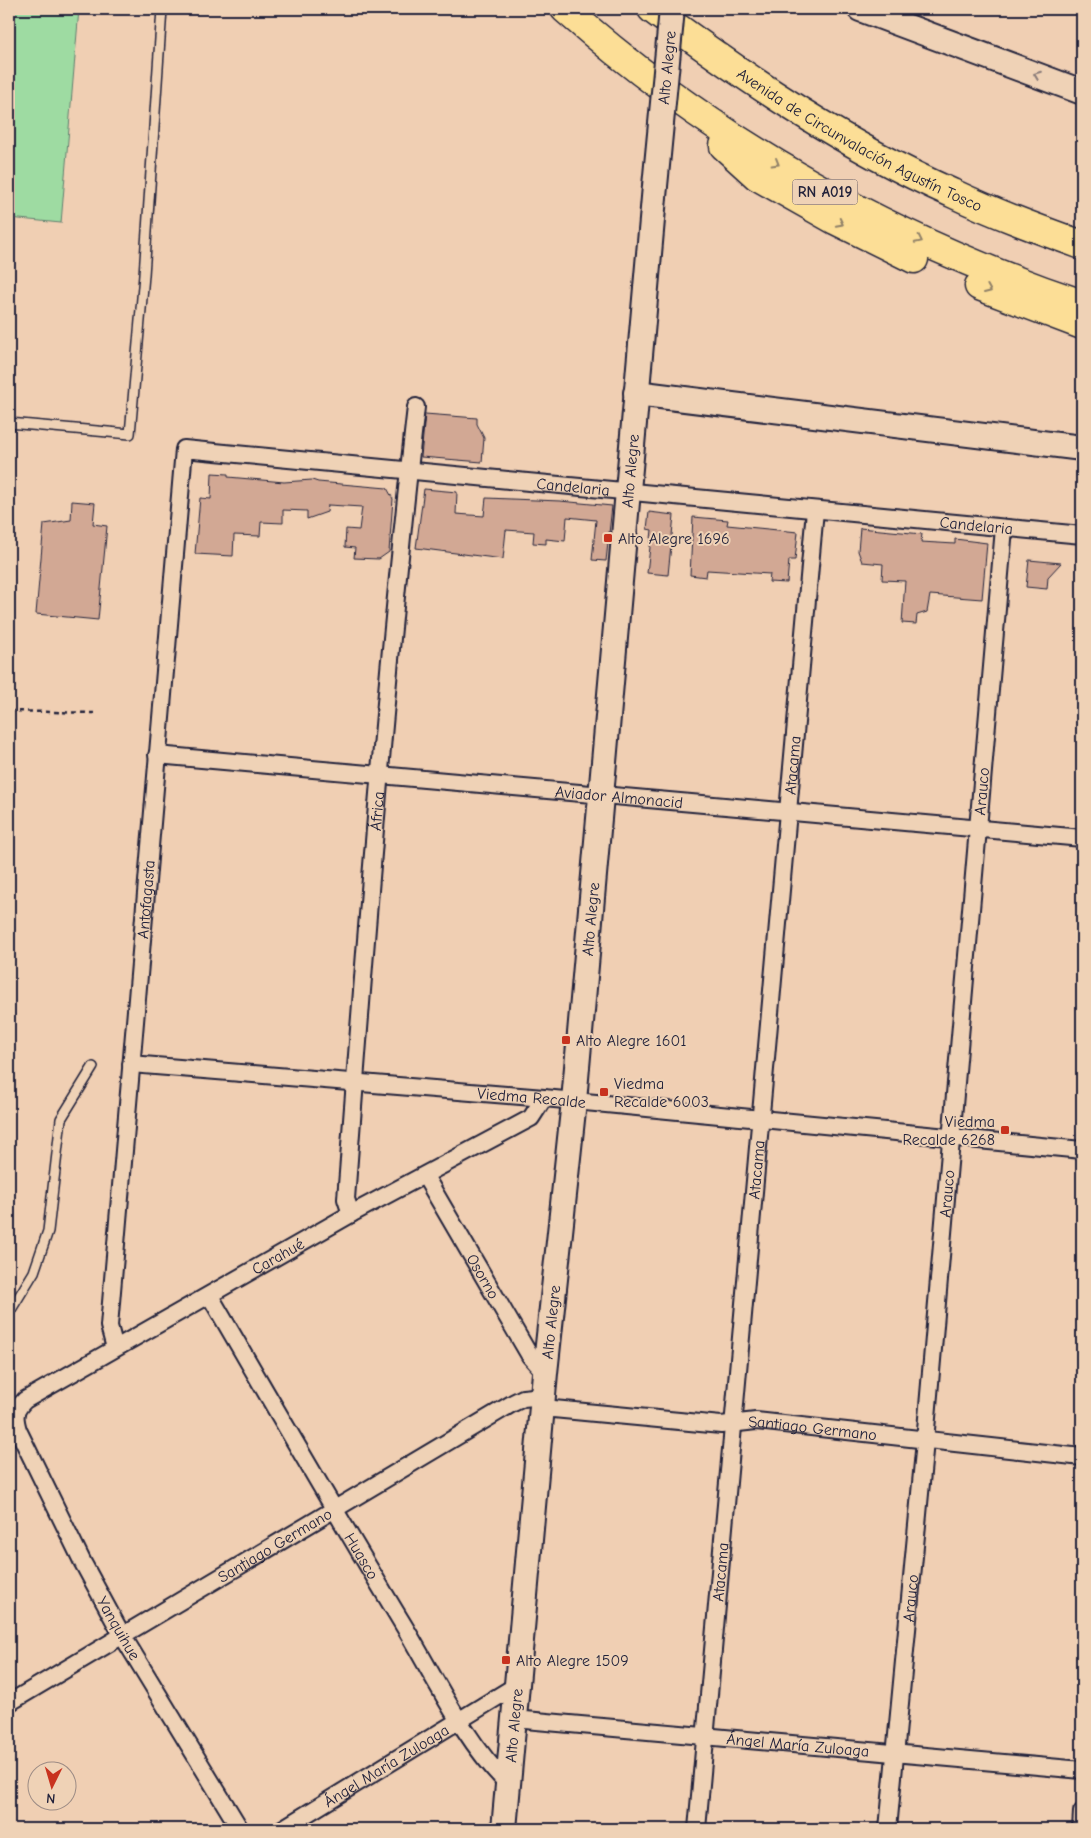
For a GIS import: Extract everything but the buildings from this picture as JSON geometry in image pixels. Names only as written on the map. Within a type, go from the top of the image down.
[{"type":"highway","points":[[559,9],[594,34]]},
{"type":"highway","name":"RN A019","points":[[565,9],[634,68],[714,125],[848,205],[934,247],[1007,277],[1082,304]]},
{"type":"highway","name":"Avenida de Circunvalación Agustín Tosco","points":[[652,9],[746,78],[872,153],[951,193],[1082,245]]},
{"type":"highway","points":[[678,9],[753,64],[816,104],[877,138],[957,178],[1028,209],[1082,228]]},
{"type":"highway","points":[[634,68],[757,176],[835,220],[916,260],[1003,296],[1082,325]]},
{"type":"main road","name":"Alto Alegre","points":[[504,1829],[544,1392],[574,1101],[636,393],[672,9]]},
{"type":"main road","points":[[860,9],[1082,92]]},
{"type":"main road","points":[[636,393],[1082,448]]},
{"type":"street","name":"África","points":[[351,1214],[346,1199],[355,1082],[381,775],[416,408]]},
{"type":"street","name":"Candelaria","points":[[184,449],[1082,535]]},
{"type":"street","name":"Antofagasta","points":[[115,1348],[109,1326],[184,449]]},
{"type":"street","name":"Atacama","points":[[697,1829],[815,510]]},
{"type":"street","name":"Arauco","points":[[888,1829],[925,1441],[1004,528]]},
{"type":"street","name":"Aviador Almonacid","points":[[157,755],[1082,838]]},
{"type":"street","name":"Viedma Recalde","points":[[131,1064],[544,1098],[1082,1150]]},
{"type":"street","name":"Carahué","points":[[14,1418],[16,1409],[25,1400],[351,1214],[531,1118],[544,1098]]},
{"type":"street","name":"Osorno","points":[[425,1176],[530,1356],[544,1392]]},
{"type":"street","name":"Huasco","points":[[210,1296],[460,1720],[492,1768],[508,1784]]},
{"type":"street","name":"Santiago Germano","points":[[9,1703],[513,1403],[544,1392],[721,1425],[756,1421],[1082,1457]]},
{"type":"street","name":"Yanquihue","points":[[14,1418],[83,1563],[122,1635],[240,1829]]},
{"type":"street","name":"Ángel María Zuloaga","points":[[282,1829],[517,1685]]},
{"type":"street","name":"Ángel María Zuloaga","points":[[514,1719],[1082,1770]]},
{"type":"street","points":[[1081,1829],[1082,1812]]},
{"type":"lane","points":[[9,422],[130,434],[144,275],[162,9]]},
{"type":"lane","points":[[9,1313],[34,1272],[48,1231],[61,1119],[93,1067]]},
{"type":"path","points":[[9,711],[94,713]]},
{"type":"green space","points":[[9,9],[79,9],[61,223],[9,218]]},
{"type":"place","name":"Alto Alegre 1696","points":[[608,538]]},
{"type":"place","name":"Alto Alegre 1601","points":[[566,1040]]},
{"type":"place","name":"Viedma Recalde 6003","points":[[604,1092]]},
{"type":"place","name":"Viedma Recalde 6268","points":[[1005,1130]]},
{"type":"place","name":"Alto Alegre 1509","points":[[506,1660]]}]
